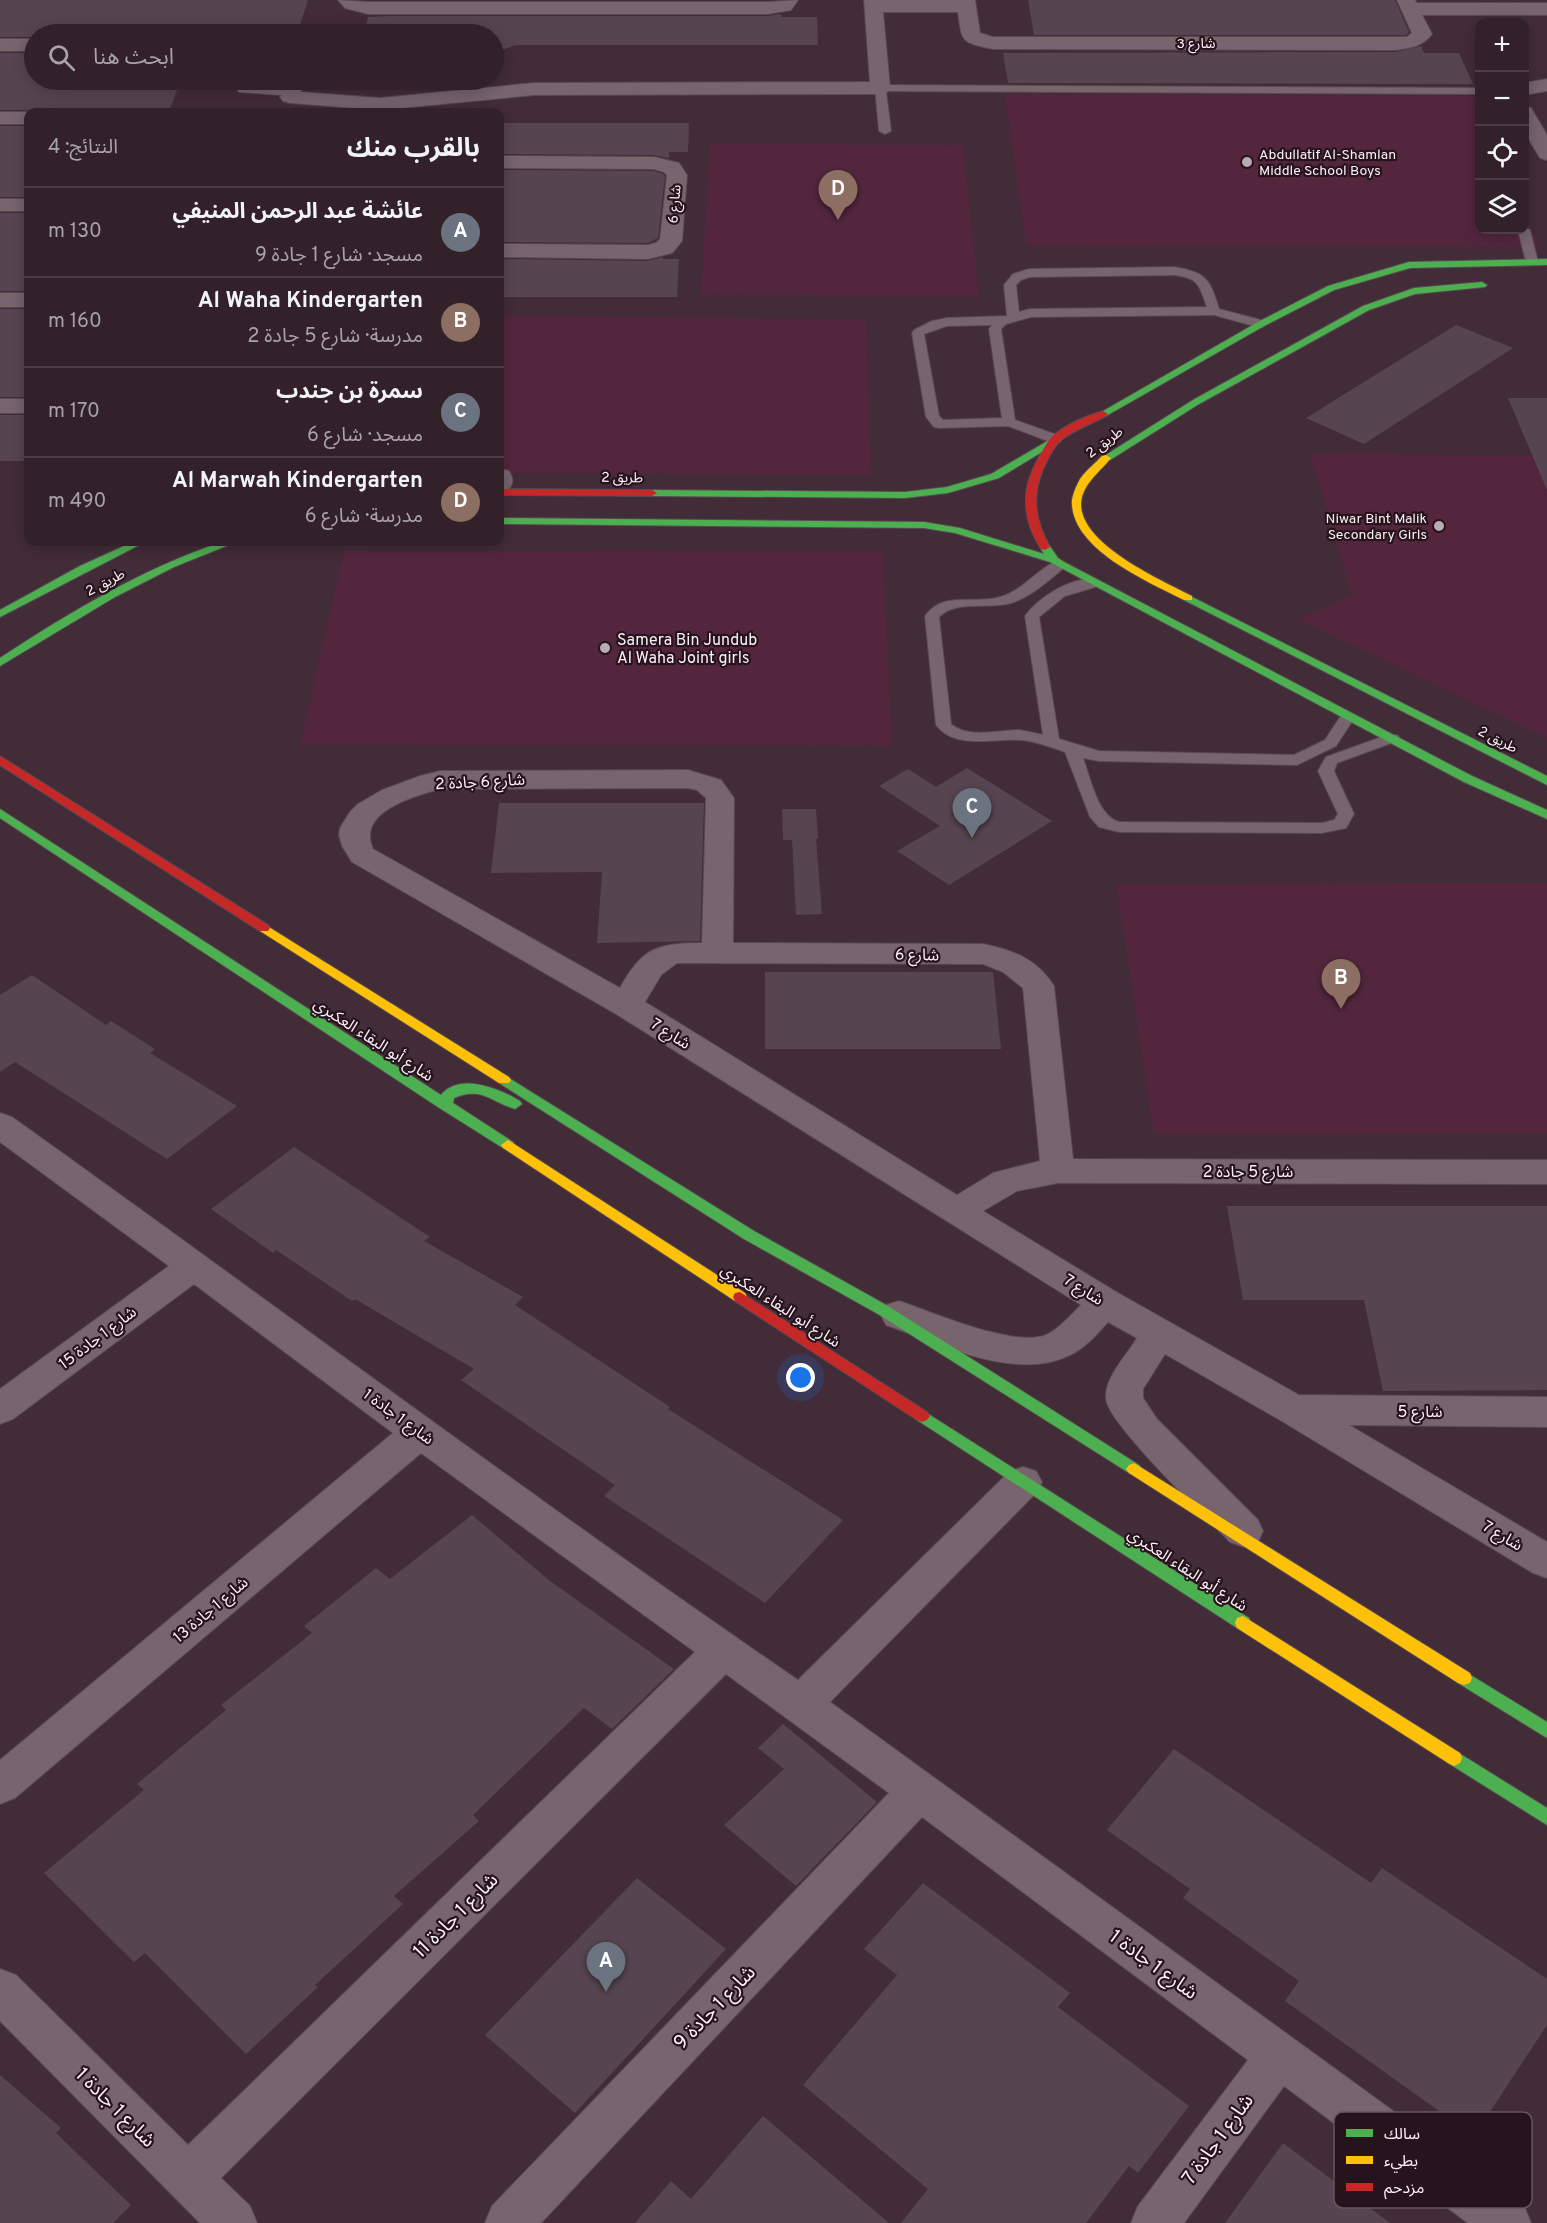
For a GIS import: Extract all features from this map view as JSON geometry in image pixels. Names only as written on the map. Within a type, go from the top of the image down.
[{"type":"street","points":[[347,0],[352,4],[368,8],[768,8],[784,6],[789,0]]},
{"type":"street","points":[[273,90],[380,104],[535,89],[880,88],[873,3]]},
{"type":"street","name":"شارع 3","points":[[873,3],[967,3],[971,36],[993,43],[1395,44],[1412,42],[1422,34],[1408,4],[1547,9]]},
{"type":"street","points":[[0,45],[24,45]]},
{"type":"street","points":[[1529,87],[1547,85]]},
{"type":"street","points":[[237,108],[245,90]]},
{"type":"street","points":[[0,118],[24,118]]},
{"type":"street","points":[[1529,121],[1547,154]]},
{"type":"street","name":"شارع 6","points":[[504,162],[654,163],[672,167],[677,175],[671,241],[664,248],[648,252],[504,251]]},
{"type":"street","points":[[0,205],[24,205]]},
{"type":"street","points":[[1493,262],[1512,269],[1517,273],[1517,278]]},
{"type":"street","name":"طريق 2","points":[[504,492],[905,495],[948,490],[995,476],[1055,439],[1130,400],[1205,371],[1261,324],[1331,288],[1409,265],[1547,262]]},
{"type":"street","name":"طريق 2","points":[[1497,284],[1445,285],[1389,297],[1349,316],[1237,378],[1164,409],[1084,478],[1076,498],[1076,510],[1090,538],[1102,551],[1299,656],[1547,781]]},
{"type":"street","points":[[0,300],[24,300]]},
{"type":"street","points":[[1205,371],[1237,378]]},
{"type":"street","points":[[1130,400],[1164,409]]},
{"type":"street","points":[[0,406],[24,406]]},
{"type":"street","name":"طريق 2","points":[[1055,439],[1038,465],[1028,494],[1030,514],[1039,538],[1057,562]]},
{"type":"street","points":[[822,495],[839,509],[833,519],[822,524]]},
{"type":"street","name":"طريق 2","points":[[504,521],[924,525],[956,530],[1057,562],[1264,675],[1392,738],[1503,798],[1547,815]]},
{"type":"street","name":"طريق 2","points":[[0,614],[84,568],[131,546]]},
{"type":"street","name":"طريق 2","points":[[0,663],[43,634],[137,583],[192,554],[218,546]]},
{"type":"street","points":[[1166,622],[1188,625],[1201,623],[1207,619],[1207,611],[1202,604]]},
{"type":"street","points":[[1264,675],[1260,666],[1261,660],[1279,654],[1299,656]]},
{"type":"street","points":[[0,760],[749,1235],[883,1310],[1547,1731]]},
{"type":"street","name":"شارع 6 جادة 2","points":[[627,1006],[362,855],[354,837],[355,827],[362,818],[383,801],[404,790],[440,780],[688,779],[703,782],[712,786],[720,798],[717,952]]},
{"type":"street","name":"شارع أبو البقاء العكبري","points":[[0,813],[1023,1482],[1547,1818]]},
{"type":"street","name":"شارع 6","points":[[627,1006],[647,968],[659,958],[673,953],[983,954],[1002,957],[1027,971],[1038,986],[1058,1171]]},
{"type":"street","name":"شارع 7","points":[[627,1006],[1105,1303],[1293,1410],[1547,1562]]},
{"type":"street","points":[[446,1106],[448,1095],[459,1088],[482,1087],[502,1096],[694,1214],[749,1235]]},
{"type":"street","name":"شارع 1 جادة 1","points":[[0,1125],[195,1265],[420,1432],[723,1651],[801,1704],[1355,2112]]},
{"type":"street","name":"شارع 5 جادة 2","points":[[959,1212],[989,1189],[1010,1178],[1058,1171],[1547,1172]]},
{"type":"street","name":"شارع 1 جادة 15","points":[[0,1409],[195,1265]]},
{"type":"street","points":[[883,1310],[1006,1350],[1042,1352],[1061,1344],[1105,1303]]},
{"type":"street","points":[[1160,1333],[1125,1387],[1124,1401],[1144,1429],[1264,1551]]},
{"type":"street","name":"شارع 5","points":[[1293,1410],[1547,1412]]},
{"type":"street","name":"شارع 1 جادة 13","points":[[0,1785],[420,1432]]},
{"type":"street","points":[[801,1704],[1023,1482]]},
{"type":"street","name":"شارع 1 جادة 11","points":[[187,2179],[723,1651]]},
{"type":"street","name":"شارع 1 جادة 9","points":[[509,2223],[919,1791]]},
{"type":"street","name":"شارع 1 جادة 1","points":[[0,1990],[233,2223]]},
{"type":"street","name":"شارع 1 جادة 7","points":[[1155,2223],[1279,2056]]},
{"type":"street","name":"شارع 1 جادة 1","points":[[1487,2208],[1507,2223]]},
{"type":"lane","points":[[885,132],[880,88],[1474,93]]},
{"type":"lane","points":[[1525,234],[1532,262]]},
{"type":"lane","points":[[1009,422],[995,329],[1007,319],[1010,285],[1017,277],[1029,273],[1174,271],[1192,273],[1203,279],[1214,311]]},
{"type":"lane","points":[[1055,439],[1009,422],[939,424],[933,417],[918,333],[927,327],[941,323],[1007,319],[1030,313],[1214,311],[1261,324]]},
{"type":"lane","points":[[1005,601],[1034,584],[1057,562]]},
{"type":"lane","points":[[1032,616],[1051,596],[1069,588],[1094,583]]},
{"type":"lane","points":[[1052,742],[1032,616],[1024,608],[1005,601],[944,605],[932,616],[944,725],[948,731],[960,735],[1020,735],[1052,742],[1099,756],[1297,759],[1314,762],[1326,771],[1346,814],[1340,824],[1322,828],[1119,827],[1105,824],[1096,813],[1071,748]]},
{"type":"lane","points":[[1297,759],[1331,743],[1347,717]]},
{"type":"lane","points":[[1326,771],[1330,760],[1392,738]]},
{"type":"shaded area","name":"Abdullatif Al-Shamlan Middle School Boys","points":[[1005,94],[1472,96],[1475,102],[1475,234],[1529,234],[1529,223],[1539,247],[1026,245]]},
{"type":"shaded area","points":[[710,144],[963,145],[979,296],[701,295]]},
{"type":"shaded area","points":[[504,316],[866,319],[871,475],[504,473]]},
{"type":"shaded area","name":"Niwar Bint Malik Secondary Girls","points":[[1310,453],[1547,456],[1547,738],[1298,619],[1352,596]]},
{"type":"shaded area","name":"Samera Bin Jundub Al Waha Joint girls","points":[[344,551],[883,552],[892,746],[300,744]]},
{"type":"shaded area","points":[[1547,883],[1547,1133],[1154,1134],[1116,884]]},
{"type":"building","points":[[0,0],[308,0],[300,24],[24,24],[24,37],[0,37]]},
{"type":"building","points":[[1028,0],[1395,0],[1409,32],[1406,35],[1034,35]]},
{"type":"building","points":[[781,14],[781,17],[817,17],[818,45],[515,45],[504,49],[504,24],[366,24],[368,17],[391,16],[768,16]]},
{"type":"building","points":[[1421,46],[1424,53],[1459,53],[1473,84],[1008,83],[1003,53],[1395,52]]},
{"type":"building","points":[[0,53],[24,53],[24,90],[177,90],[170,108],[0,110]]},
{"type":"building","points":[[504,123],[689,123],[688,152],[669,152],[669,158],[654,155],[504,154]]},
{"type":"building","points":[[0,126],[24,126],[24,197],[0,197]]},
{"type":"building","points":[[504,170],[654,171],[663,174],[665,176],[658,238],[648,243],[504,242]]},
{"type":"building","points":[[0,213],[24,213],[24,291],[0,291]]},
{"type":"building","points":[[663,257],[663,259],[679,259],[677,297],[504,297],[504,259],[648,261]]},
{"type":"building","points":[[0,309],[24,309],[24,397],[0,397]]},
{"type":"building","points":[[1456,325],[1513,348],[1364,444],[1306,418]]},
{"type":"building","points":[[1508,398],[1547,398],[1547,490]]},
{"type":"building","points":[[0,415],[24,415],[24,461],[0,461]]},
{"type":"building","points":[[967,768],[1052,821],[949,885],[897,851],[940,826],[879,786],[908,769],[936,787]]},
{"type":"building","points":[[499,803],[704,803],[700,941],[597,943],[602,872],[491,873]]},
{"type":"building","points":[[782,809],[816,809],[822,914],[796,915],[792,840],[783,840]]},
{"type":"building","points":[[765,972],[993,972],[1001,1049],[765,1049]]},
{"type":"building","points":[[32,975],[106,1025],[111,1021],[155,1049],[150,1053],[237,1106],[167,1159],[15,1062],[0,1072],[0,995]]},
{"type":"building","points":[[294,1147],[430,1237],[424,1241],[523,1297],[515,1305],[670,1407],[668,1409],[843,1520],[765,1603],[604,1496],[615,1485],[461,1380],[474,1369],[355,1299],[352,1301],[276,1250],[273,1253],[211,1209]]},
{"type":"building","points":[[1227,1206],[1547,1206],[1547,1390],[1383,1391],[1364,1300],[1243,1300]]},
{"type":"building","points":[[472,1515],[550,1581],[674,1669],[612,1729],[584,1708],[473,1815],[479,1821],[394,1896],[403,1904],[315,1985],[318,1987],[246,2054],[145,1953],[134,1962],[44,1873],[144,1790],[137,1784],[226,1710],[221,1705],[312,1633],[304,1626],[376,1568],[390,1579]]},
{"type":"building","points":[[783,1724],[877,1802],[796,1886],[724,1825],[784,1769],[758,1748]]},
{"type":"building","points":[[1174,1749],[1371,1883],[1382,1868],[1547,1979],[1547,2025],[1490,2112],[1440,2112],[1285,2001],[1299,1981],[1183,1898],[1190,1889],[1107,1830]]},
{"type":"building","points":[[637,1878],[726,1949],[575,2113],[485,2035]]},
{"type":"building","points":[[923,1883],[1070,1993],[1058,2007],[1189,2106],[1138,2173],[1129,2166],[1086,2223],[901,2223],[928,2189],[803,2085],[897,1975],[864,1949]]},
{"type":"building","points":[[0,2075],[61,2128],[56,2133],[131,2205],[113,2223],[0,2223]]},
{"type":"building","points":[[763,2116],[889,2223],[635,2223],[671,2181],[691,2199]]},
{"type":"building","points":[[1283,2143],[1334,2181],[1334,2208],[1370,2208],[1390,2223],[1225,2223]]},
{"type":"traffic: fast","points":[[1103,414],[1261,324],[1331,288],[1409,265],[1547,262]]},
{"type":"traffic: fast","points":[[1106,458],[1196,402],[1366,308],[1414,291],[1482,285]]},
{"type":"traffic: fast","points":[[652,493],[905,495],[948,490],[995,476],[1051,442]]},
{"type":"traffic: fast","points":[[504,521],[924,525],[956,530],[1054,560]]},
{"type":"traffic: fast","points":[[0,614],[84,568],[131,546]]},
{"type":"traffic: fast","points":[[0,663],[111,594],[171,565],[219,546]]},
{"type":"traffic: fast","points":[[1045,547],[1054,560],[1060,564],[1468,779],[1547,815]]},
{"type":"traffic: fast","points":[[1188,598],[1547,781]]},
{"type":"traffic: fast","points":[[0,813],[508,1145]]},
{"type":"traffic: fast","points":[[504,1080],[749,1235],[883,1310],[1134,1469]]},
{"type":"traffic: fast","points":[[446,1106],[448,1095],[474,1088],[499,1095],[515,1104]]},
{"type":"traffic: fast","points":[[922,1416],[1243,1623]]},
{"type":"traffic: fast","points":[[1464,1678],[1547,1731]]},
{"type":"traffic: fast","points":[[1454,1758],[1547,1817]]},
{"type":"traffic: slow","points":[[1106,458],[1083,482],[1076,504],[1082,524],[1097,543],[1118,559],[1188,598]]},
{"type":"traffic: slow","points":[[264,928],[504,1080]]},
{"type":"traffic: slow","points":[[508,1145],[740,1297]]},
{"type":"traffic: slow","points":[[1134,1469],[1464,1678]]},
{"type":"traffic: slow","points":[[1243,1623],[1454,1758]]},
{"type":"traffic: jam","points":[[1045,547],[1030,513],[1030,491],[1033,480],[1055,440],[1103,414]]},
{"type":"traffic: jam","points":[[504,492],[652,493]]},
{"type":"traffic: jam","points":[[0,760],[264,928]]},
{"type":"traffic: jam","points":[[740,1297],[922,1416]]},
{"type":"place","name":"Abdullatif Al-Shamlan Middle School Boys","points":[[1247,162]]},
{"type":"place","name":"Al Marwah Kindergarten","points":[[838,220]]},
{"type":"place","name":"Niwar Bint Malik Secondary Girls","points":[[1439,526]]},
{"type":"place","name":"Samera Bin Jundub Al Waha Joint girls","points":[[605,648]]},
{"type":"place","name":"سمرة بن جندب","points":[[972,838]]},
{"type":"place","name":"Al Waha Kindergarten","points":[[1341,1009]]},
{"type":"place","name":"عائشة عبد الرحمن المنيفي","points":[[606,1992]]}]
